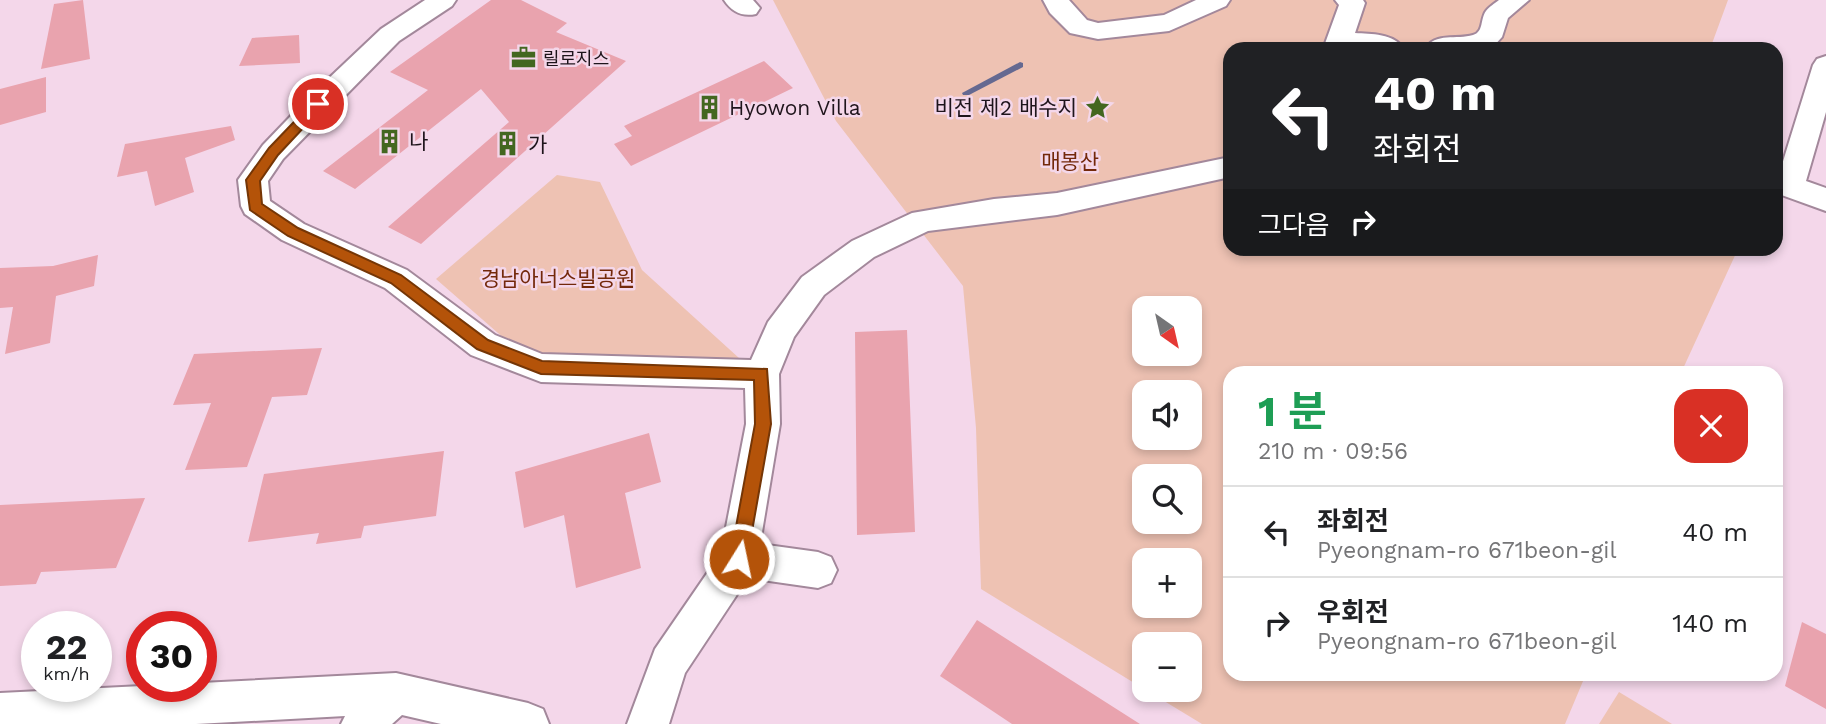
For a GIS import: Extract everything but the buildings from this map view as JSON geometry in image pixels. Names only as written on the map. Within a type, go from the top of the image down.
[{"type":"street","points":[[443,0],[390,35],[273,152],[253,180],[256,206],[293,232],[396,279],[483,345],[541,368],[762,374]]},
{"type":"street","points":[[1056,0],[1059,7],[1079,27],[1098,31],[1169,23],[1217,0]]},
{"type":"street","points":[[1339,42],[1352,3],[1348,0]]},
{"type":"street","points":[[1480,42],[1493,31],[1496,15],[1516,0]]},
{"type":"street","points":[[1826,65],[1783,183],[1826,200]]},
{"type":"street","points":[[649,724],[669,663],[739,559],[763,424],[762,374],[780,331],[813,286],[863,249],[923,221],[1057,204],[1223,168]]},
{"type":"street","points":[[739,559],[818,570]]},
{"type":"street","points":[[362,724],[396,693]]},
{"type":"street","points":[[0,714],[396,693],[528,724]]},
{"type":"green space","name":"매봉산","points":[[773,0],[1728,0],[1713,42],[1223,42],[1223,256],[1735,256],[1684,366],[1223,366],[1223,681],[1583,681],[1565,724],[1202,724],[1166,702],[1202,702],[1202,632],[1132,632],[1132,682],[981,589],[976,428],[963,286],[836,121]]},
{"type":"green space","name":"경남아너스빌공원","points":[[557,175],[600,182],[642,270],[739,358],[543,360],[514,347],[436,279]]},
{"type":"green space","points":[[1619,692],[1672,724],[1599,724]]},
{"type":"waterway","points":[[966,93],[1020,65]]},
{"type":"place","name":"릴로지스","points":[[523,58]]},
{"type":"place","name":"Hyowon Villa","points":[[709,107]]},
{"type":"place","name":"비전 제2 배수지","points":[[1097,107]]},
{"type":"place","name":"나","points":[[389,141]]},
{"type":"place","name":"가","points":[[508,144]]},
{"type":"route","points":[[318,104],[273,152],[253,180],[256,206],[293,232],[396,279],[483,345],[541,368],[762,374],[763,424],[739,559]]}]
